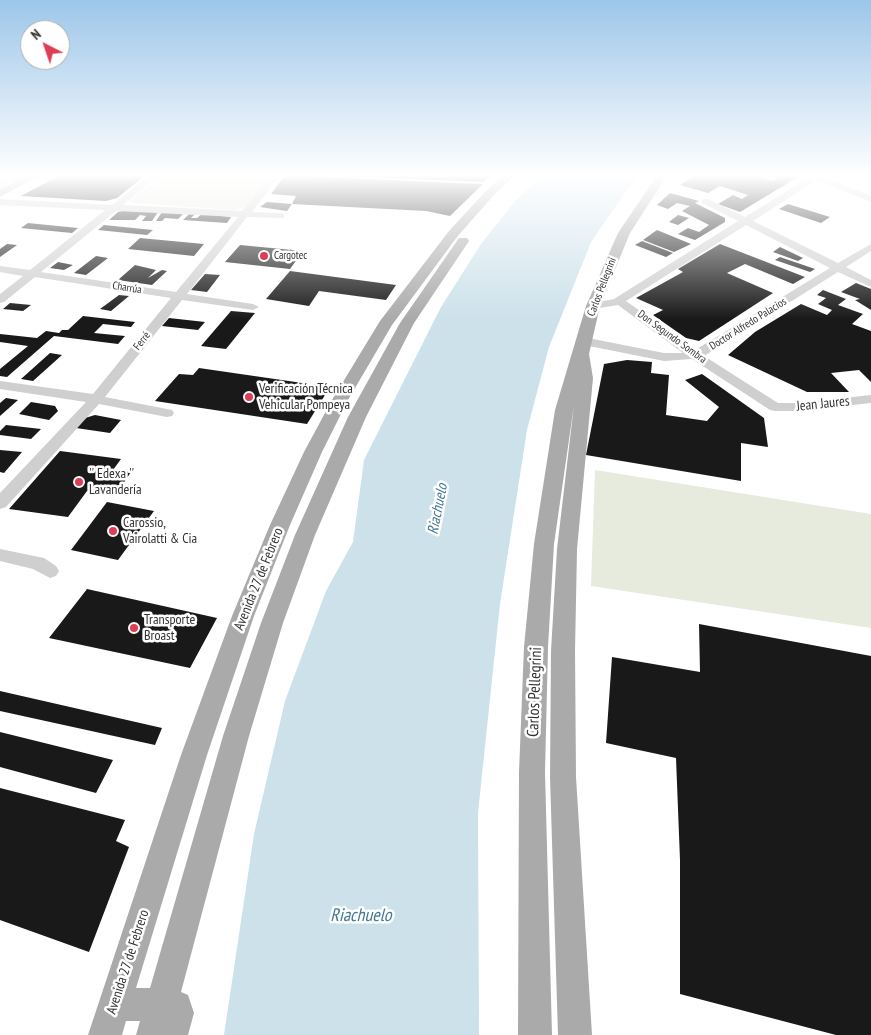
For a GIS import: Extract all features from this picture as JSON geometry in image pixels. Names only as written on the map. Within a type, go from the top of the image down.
[{"type":"main road","name":"Avenida 27 de Febrero","points":[[105,1035],[194,755],[243,616],[280,525],[313,452],[340,400],[385,324],[464,222]]},
{"type":"main road","name":"Avenida 27 de Febrero","points":[[162,1025],[236,736],[272,623],[329,478],[357,417],[407,323],[462,242],[479,222]]},
{"type":"main road","name":"Carlos Pellegrini","points":[[535,1035],[532,772],[536,648],[544,544],[564,410],[572,376],[593,306],[624,233],[631,222]]},
{"type":"main road","name":"Carlos Pellegrini","points":[[575,1035],[563,778],[563,651],[567,549],[585,378],[582,347]]},
{"type":"main road","points":[[243,616],[272,623]]},
{"type":"main road","points":[[114,1004],[162,1025]]},
{"type":"street","points":[[0,300],[96,222]]},
{"type":"street","name":"Ferré","points":[[0,503],[96,399],[177,297],[240,222]]},
{"type":"street","points":[[593,306],[612,304],[618,301],[745,222]]},
{"type":"street","points":[[746,222],[871,284]]},
{"type":"street","name":"Doctor Alfredo Palacios","points":[[582,347],[664,357],[694,355],[711,348],[871,247]]},
{"type":"street","name":"Charrúa","points":[[0,269],[254,308]]},
{"type":"street","name":"Don Segundo Sombra","points":[[618,301],[628,306],[694,355],[775,407]]},
{"type":"street","points":[[0,385],[96,399],[167,413]]},
{"type":"street","name":"Jean Jaures","points":[[775,407],[798,407],[871,399]]},
{"type":"street","points":[[0,554],[38,563],[50,571]]},
{"type":"shaded area","points":[[595,470],[871,514],[871,628],[591,586]]},
{"type":"water","name":"Riachuelo","points":[[498,222],[605,222],[591,242],[549,347],[527,430],[500,604],[478,813],[479,1035],[224,1035],[254,834],[285,701],[326,591],[353,542],[364,460],[441,307],[481,244]]},
{"type":"building","points":[[670,222],[682,222],[678,225]]},
{"type":"building","points":[[704,222],[724,222],[695,240],[678,234],[688,228],[699,232],[709,225]]},
{"type":"building","points":[[28,223],[78,228],[72,233],[21,228]]},
{"type":"building","points":[[104,225],[153,230],[147,235],[98,230]]},
{"type":"building","points":[[657,230],[691,244],[674,252],[643,240]]},
{"type":"building","points":[[140,238],[204,244],[194,256],[128,249]]},
{"type":"building","points":[[642,241],[673,253],[666,257],[635,245]]},
{"type":"building","points":[[7,244],[17,245],[0,257],[0,249]]},
{"type":"building","points":[[720,244],[805,277],[793,284],[745,264],[727,273],[773,293],[699,341],[686,338],[653,315],[663,310],[636,298],[683,272],[678,269]]},
{"type":"building","name":"Cargotec","points":[[240,245],[303,251],[290,269],[225,262]]},
{"type":"building","points":[[780,247],[803,258],[798,261],[773,252]]},
{"type":"building","points":[[96,256],[108,258],[86,275],[74,273]]},
{"type":"building","points":[[780,257],[815,269],[810,272],[775,260]]},
{"type":"building","points":[[58,262],[73,265],[64,270],[50,268]]},
{"type":"building","points":[[135,265],[156,270],[148,278],[162,270],[167,271],[152,285],[118,280]]},
{"type":"building","points":[[290,271],[396,285],[386,300],[319,291],[309,306],[266,299]]},
{"type":"building","points":[[205,274],[220,275],[207,292],[191,290]]},
{"type":"building","points":[[856,283],[871,289],[871,310],[855,300],[860,299],[841,292]]},
{"type":"building","points":[[823,290],[846,299],[838,305],[863,314],[852,324],[871,331],[871,382],[859,370],[831,373],[849,392],[807,392],[728,355],[755,332],[801,304],[827,315],[832,310],[818,304],[826,298],[817,295]]},
{"type":"building","points":[[119,295],[129,296],[111,311],[100,309]]},
{"type":"building","points":[[10,303],[31,305],[23,311],[3,309]]},
{"type":"building","points":[[231,311],[255,313],[226,349],[201,346]]},
{"type":"building","points":[[83,316],[135,322],[131,327],[103,324],[94,333],[125,336],[118,344],[54,336],[7,377],[0,376],[0,369],[28,346],[0,342],[0,334],[37,338],[46,331],[59,333],[62,330],[68,330]]},
{"type":"building","points":[[169,318],[205,322],[198,330],[162,326]]},
{"type":"building","points":[[50,353],[62,355],[33,381],[21,379]]},
{"type":"building","points":[[627,360],[652,362],[651,373],[669,375],[666,415],[707,421],[719,407],[685,380],[702,374],[764,418],[768,447],[741,443],[741,481],[586,455],[604,364]]},
{"type":"building","name":"Verificación Técnica Vehicular Pompeya","points":[[199,368],[330,387],[307,424],[155,401],[179,374],[193,375]]},
{"type":"building","points":[[6,398],[18,400],[0,416],[0,403]]},
{"type":"building","points":[[31,402],[55,406],[58,411],[49,420],[19,414]]},
{"type":"building","points":[[95,415],[121,420],[110,433],[76,428],[85,418]]},
{"type":"building","points":[[6,425],[41,429],[31,439],[0,435],[0,431]]},
{"type":"building","points":[[0,450],[22,452],[4,473],[0,472]]},
{"type":"building","name":"'' Edexa '' Lavandería","points":[[60,451],[121,459],[113,470],[131,472],[116,494],[87,491],[68,517],[9,509]]},
{"type":"building","name":"Carossio, Vairolatti & Cia","points":[[107,502],[154,511],[118,560],[71,550]]},
{"type":"building","name":"Transporte Broast","points":[[87,589],[217,618],[190,668],[49,638]]},
{"type":"building","points":[[699,624],[871,656],[871,1035],[836,1035],[680,994],[680,860],[676,758],[606,743],[612,657],[700,672]]},
{"type":"building","points":[[0,691],[162,728],[155,745],[0,711]]},
{"type":"building","points":[[0,732],[113,760],[96,793],[0,767]]},
{"type":"building","points":[[0,788],[125,820],[116,841],[129,847],[89,952],[0,920]]},
{"type":"place","name":"Cargotec","points":[[264,256]]},
{"type":"place","name":"Verificación Técnica Vehicular Pompeya","points":[[249,397]]},
{"type":"place","name":"'' Edexa '' Lavandería","points":[[79,482]]},
{"type":"place","name":"Carossio, Vairolatti & Cia","points":[[113,531]]},
{"type":"place","name":"Transporte Broast","points":[[134,628]]}]
